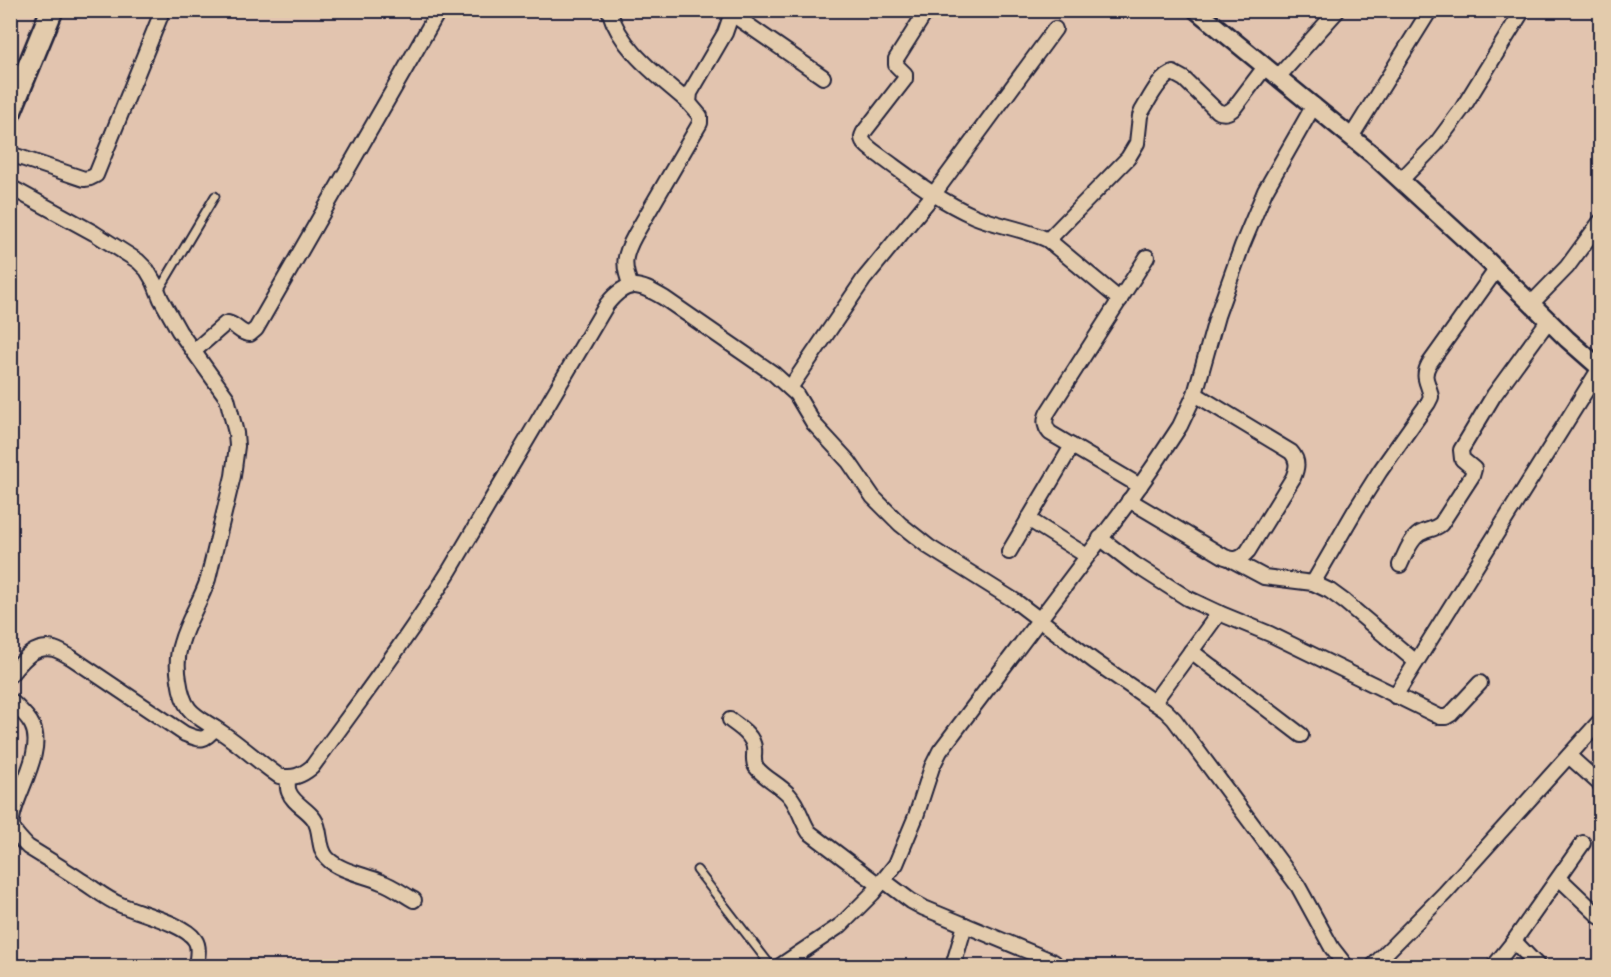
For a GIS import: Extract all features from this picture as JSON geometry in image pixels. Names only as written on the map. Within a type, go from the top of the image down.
[{"type":"highway","points":[[10,112],[52,10]]},
{"type":"street","points":[[194,351],[228,322],[243,334],[250,334],[256,329],[439,10]]},
{"type":"street","points":[[609,10],[616,26],[634,53],[700,116],[700,123],[628,248],[624,267],[631,286]]},
{"type":"street","points":[[927,10],[896,59],[896,65],[905,74],[905,79],[862,136],[863,140],[933,195],[951,205],[976,217],[1037,234],[1048,240],[1120,300]]},
{"type":"street","points":[[1196,10],[1314,105],[1401,180],[1600,368],[1395,696]]},
{"type":"street","points":[[1048,240],[1128,158],[1137,143],[1142,111],[1168,74],[1173,73],[1184,79],[1217,111],[1229,112],[1338,10]]},
{"type":"street","points":[[1351,136],[1430,10]]},
{"type":"street","points":[[1401,180],[1436,144],[1462,109],[1523,10]]},
{"type":"street","points":[[689,104],[690,93],[725,33],[732,12],[823,77]]},
{"type":"street","points":[[10,154],[84,178],[96,175],[160,17]]},
{"type":"street","points":[[790,388],[864,279],[933,195],[1055,29]]},
{"type":"street","points":[[780,966],[841,925],[896,864],[940,751],[1140,486],[1180,426],[1195,394],[1217,316],[1242,246],[1265,191],[1314,105]]},
{"type":"street","points":[[10,187],[94,233],[138,261],[147,270],[179,331],[227,398],[237,446],[233,476],[208,579],[185,629],[177,668],[182,697],[188,708],[279,776],[296,777],[312,766],[432,600],[607,304],[618,291],[631,286],[645,287],[774,374],[790,388],[814,424],[849,462],[873,497],[900,524],[929,547],[1015,601],[1174,719],[1298,886],[1332,948],[1346,966]]},
{"type":"street","points":[[1531,304],[1567,267],[1600,222]]},
{"type":"street","points":[[1140,486],[1050,433],[1046,429],[1045,417],[1147,257]]},
{"type":"street","points":[[1313,583],[1380,471],[1428,403],[1431,392],[1425,374],[1429,364],[1496,270]]},
{"type":"street","points":[[1400,565],[1416,536],[1441,524],[1472,476],[1474,469],[1462,459],[1461,450],[1494,395],[1548,321]]},
{"type":"street","points":[[1195,394],[1291,452],[1297,462],[1293,478],[1248,550],[1244,556],[1232,560]]},
{"type":"street","points":[[1009,552],[1072,446]]},
{"type":"street","points":[[1129,500],[1264,577],[1320,585],[1416,662]]},
{"type":"street","points":[[1028,519],[1087,556]]},
{"type":"street","points":[[1100,538],[1134,564],[1178,592],[1219,614],[1270,634],[1440,717],[1451,714],[1480,683]]},
{"type":"street","points":[[1154,702],[1219,614]]},
{"type":"street","points":[[10,675],[30,653],[41,648],[54,649],[72,658],[185,734],[204,739],[215,728]]},
{"type":"street","points":[[1191,651],[1301,735]]},
{"type":"street","points":[[10,700],[32,724],[36,735],[28,775],[11,817],[12,827],[27,847],[110,900],[188,933],[196,941],[198,950],[196,966]]},
{"type":"street","points":[[730,720],[752,740],[755,765],[795,802],[809,832],[881,883],[924,908],[1054,962]]},
{"type":"street","points":[[1373,966],[1445,892],[1600,721]]},
{"type":"street","points":[[1569,756],[1600,784]]},
{"type":"street","points":[[288,778],[288,792],[315,820],[326,857],[348,870],[383,882],[414,900]]},
{"type":"street","points":[[1494,966],[1583,843]]},
{"type":"street","points":[[1559,878],[1600,917]]},
{"type":"street","points":[[953,966],[965,924]]},
{"type":"street","points":[[1514,941],[1538,966]]},
{"type":"lane","points":[[158,292],[215,196]]},
{"type":"lane","points":[[697,870],[771,966]]}]
